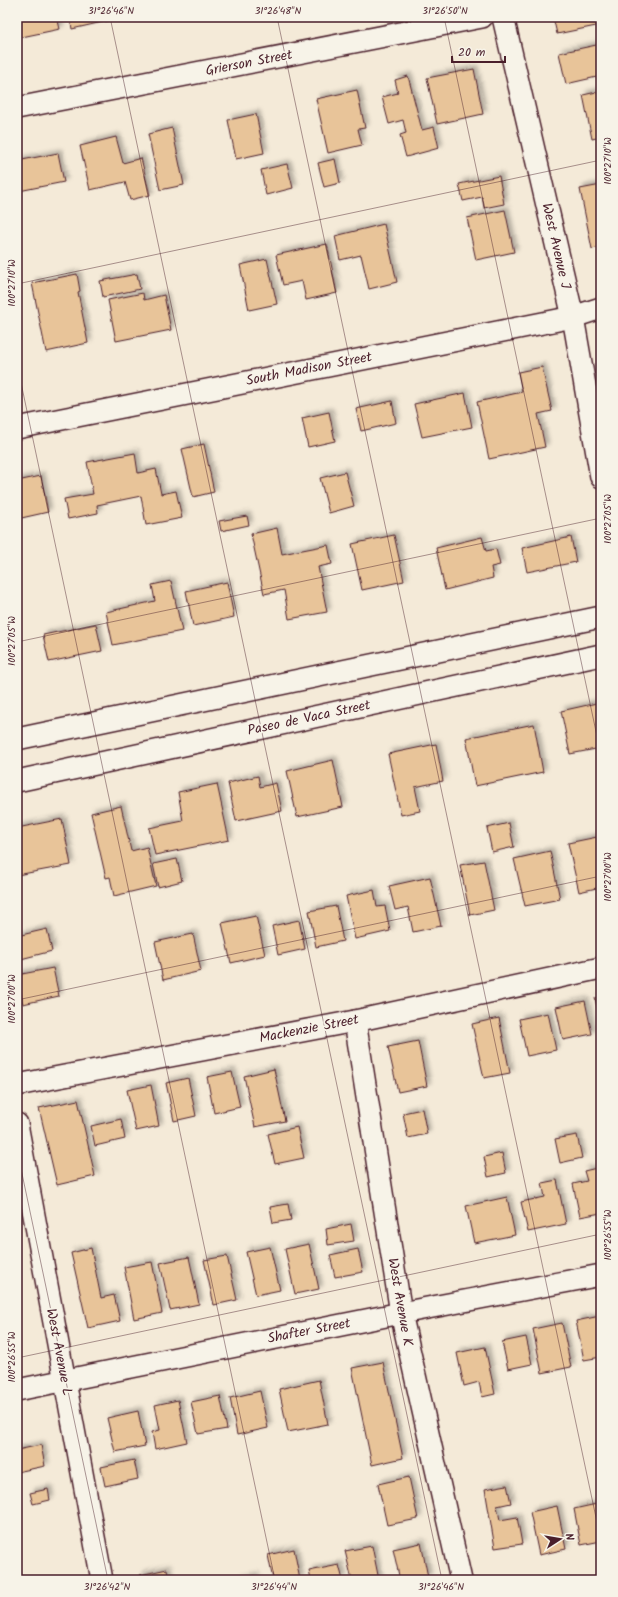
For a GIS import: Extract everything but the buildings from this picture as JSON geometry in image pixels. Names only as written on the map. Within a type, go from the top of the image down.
[{"type":"street","name":"Grierson Street","points":[[17,108],[482,17]]},
{"type":"street","name":"West Avenue J","points":[[503,17],[573,317],[601,477]]},
{"type":"street","name":"South Madison Street","points":[[17,428],[573,317],[601,308]]},
{"type":"street","points":[[17,739],[601,617]]},
{"type":"street","name":"Paseo de Vaca Street","points":[[17,781],[601,655]]},
{"type":"street","name":"Mackenzie Street","points":[[17,1085],[355,1020],[601,968]]},
{"type":"street","name":"West Avenue K","points":[[355,1020],[400,1312],[461,1580]]},
{"type":"street","name":"West Avenue L","points":[[17,1124],[102,1580]]},
{"type":"street","name":"Shafter Street","points":[[17,1390],[64,1379],[400,1312],[601,1275]]}]
